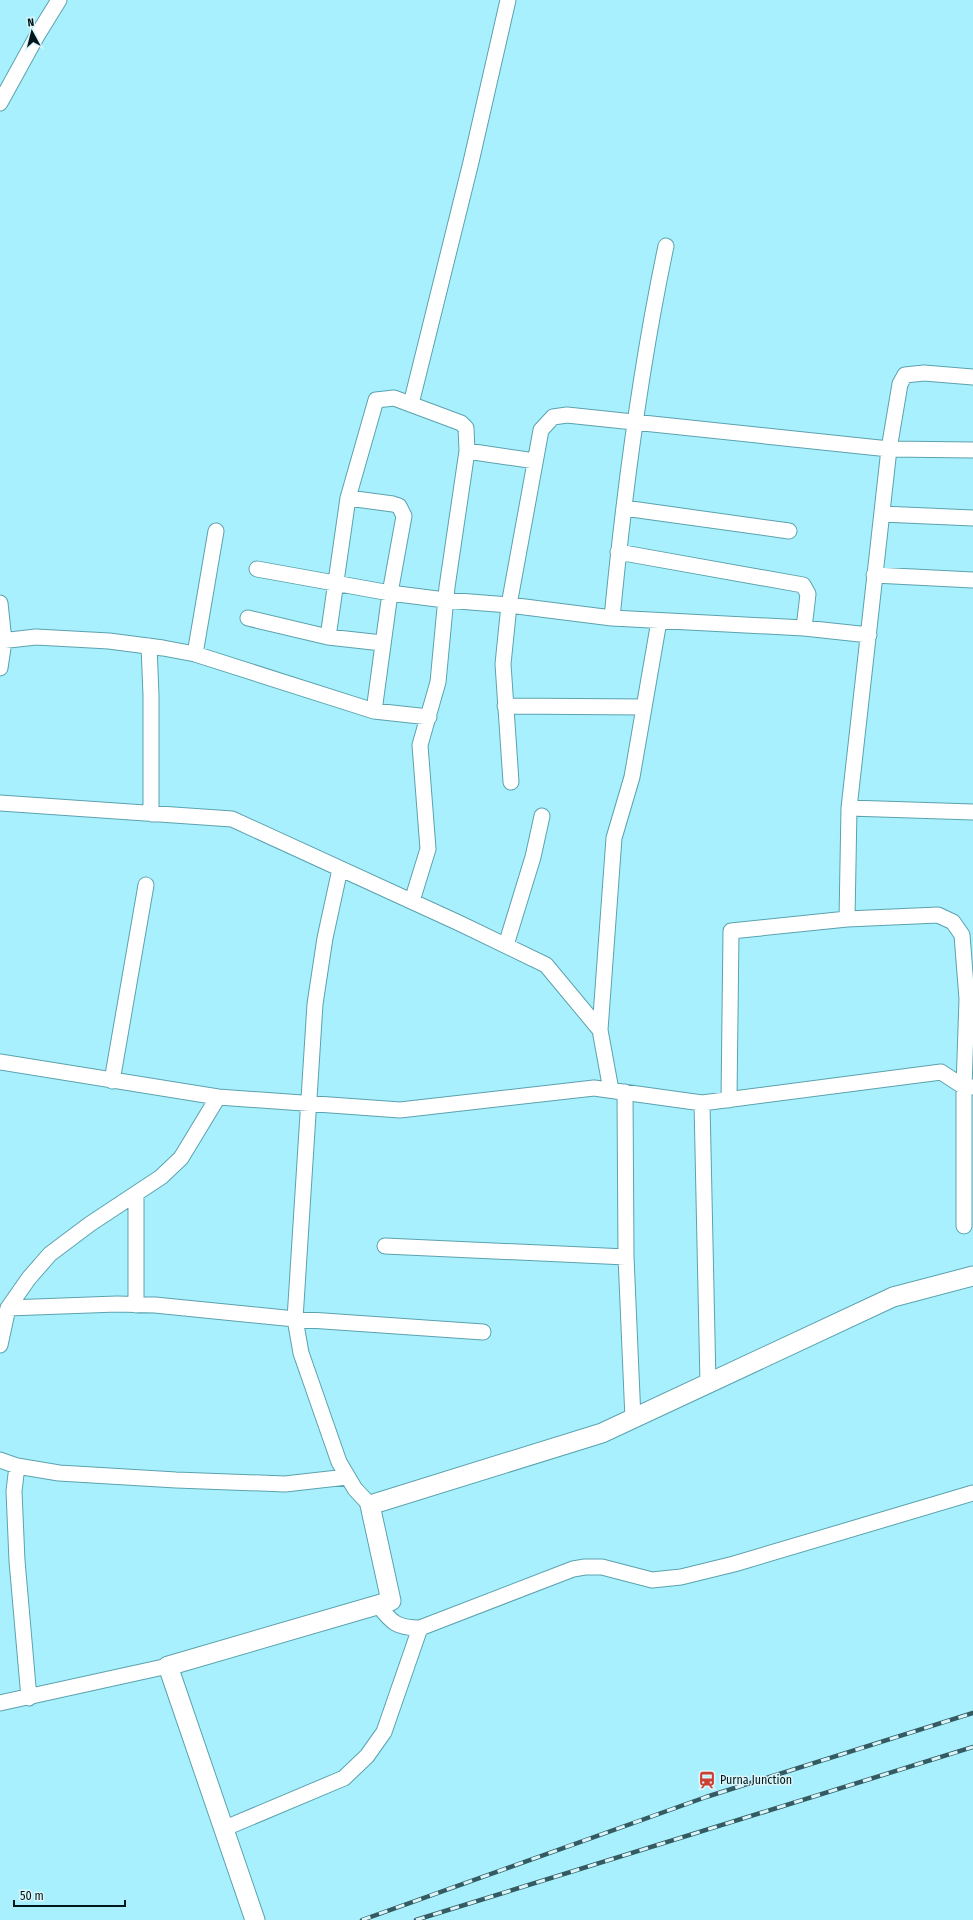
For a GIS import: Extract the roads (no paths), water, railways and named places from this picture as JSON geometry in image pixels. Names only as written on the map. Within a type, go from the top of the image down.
[{"type":"main road","points":[[255,1920],[168,1666],[391,1601],[370,1505],[602,1433],[893,1297],[973,1276]]},
{"type":"street","points":[[0,104],[38,34],[59,0]]},
{"type":"street","points":[[411,404],[471,162],[508,0]]},
{"type":"street","points":[[612,618],[618,552],[634,422],[651,318],[666,246]]},
{"type":"street","points":[[847,919],[849,808],[889,449],[900,384],[905,375],[924,373],[973,377]]},
{"type":"street","points":[[328,637],[337,583],[348,498],[376,400],[394,398],[460,423],[466,428],[468,451],[445,600],[438,682],[423,734],[420,751],[428,849],[412,901]]},
{"type":"street","points":[[511,782],[502,664],[509,605],[541,430],[553,417],[567,415],[889,449],[973,450]]},
{"type":"street","points":[[468,451],[535,461]]},
{"type":"street","points":[[348,498],[393,504],[399,506],[404,516],[382,643],[374,711]]},
{"type":"street","points":[[624,508],[789,531]]},
{"type":"street","points":[[882,514],[973,518]]},
{"type":"street","points":[[195,654],[216,531]]},
{"type":"street","points":[[618,552],[804,585],[808,594],[804,628]]},
{"type":"street","points":[[257,568],[337,583],[445,600],[509,605],[612,618],[804,628],[869,635]]},
{"type":"street","points":[[874,575],[973,580]]},
{"type":"street","points":[[0,603],[2,641],[0,668]]},
{"type":"street","points":[[248,618],[328,637],[382,643]]},
{"type":"street","points":[[633,1419],[618,1091],[600,1030],[614,838],[632,777],[659,621]]},
{"type":"street","points":[[2,641],[36,636],[109,641],[195,654],[374,711],[429,717]]},
{"type":"street","points":[[149,646],[151,695],[151,814]]},
{"type":"street","points":[[505,706],[644,707]]},
{"type":"street","points":[[0,803],[232,819],[412,901],[546,965],[600,1030]]},
{"type":"street","points":[[849,808],[973,812]]},
{"type":"street","points":[[506,945],[533,857],[542,816]]},
{"type":"street","points":[[340,869],[325,938],[315,1004],[307,1104],[294,1319],[301,1353],[339,1462],[347,1477],[370,1505]]},
{"type":"street","points":[[112,1081],[146,886]]},
{"type":"street","points":[[729,1100],[731,931],[847,919],[932,915],[938,915],[954,922],[962,935],[965,956],[967,999],[968,1087],[964,1226]]},
{"type":"street","points":[[0,1062],[218,1097],[400,1110],[594,1088],[702,1103],[941,1072],[968,1087]]},
{"type":"street","points":[[0,1344],[8,1308],[29,1278],[50,1254],[90,1224],[161,1176],[181,1158],[218,1097]]},
{"type":"street","points":[[702,1103],[708,1384]]},
{"type":"street","points":[[136,1194],[136,1305]]},
{"type":"street","points":[[385,1246],[626,1257]]},
{"type":"street","points":[[8,1308],[116,1304],[136,1305],[294,1319],[483,1332]]},
{"type":"street","points":[[0,1460],[18,1466],[59,1473],[176,1480],[277,1484],[347,1477]]},
{"type":"street","points":[[18,1466],[14,1491],[17,1561],[29,1698]]},
{"type":"street","points":[[378,1605],[391,1621],[405,1628],[420,1628],[573,1569],[602,1567],[652,1580],[681,1577],[734,1564],[973,1493]]},
{"type":"street","points":[[224,1829],[344,1778],[367,1756],[384,1732],[420,1628]]},
{"type":"street","points":[[0,1703],[29,1698],[168,1666]]},
{"type":"railway","points":[[362,1920],[706,1797],[973,1713]]},
{"type":"railway","points":[[416,1920],[973,1747]]},
{"type":"place","name":"Purna Junction","points":[[707,1780]]}]
